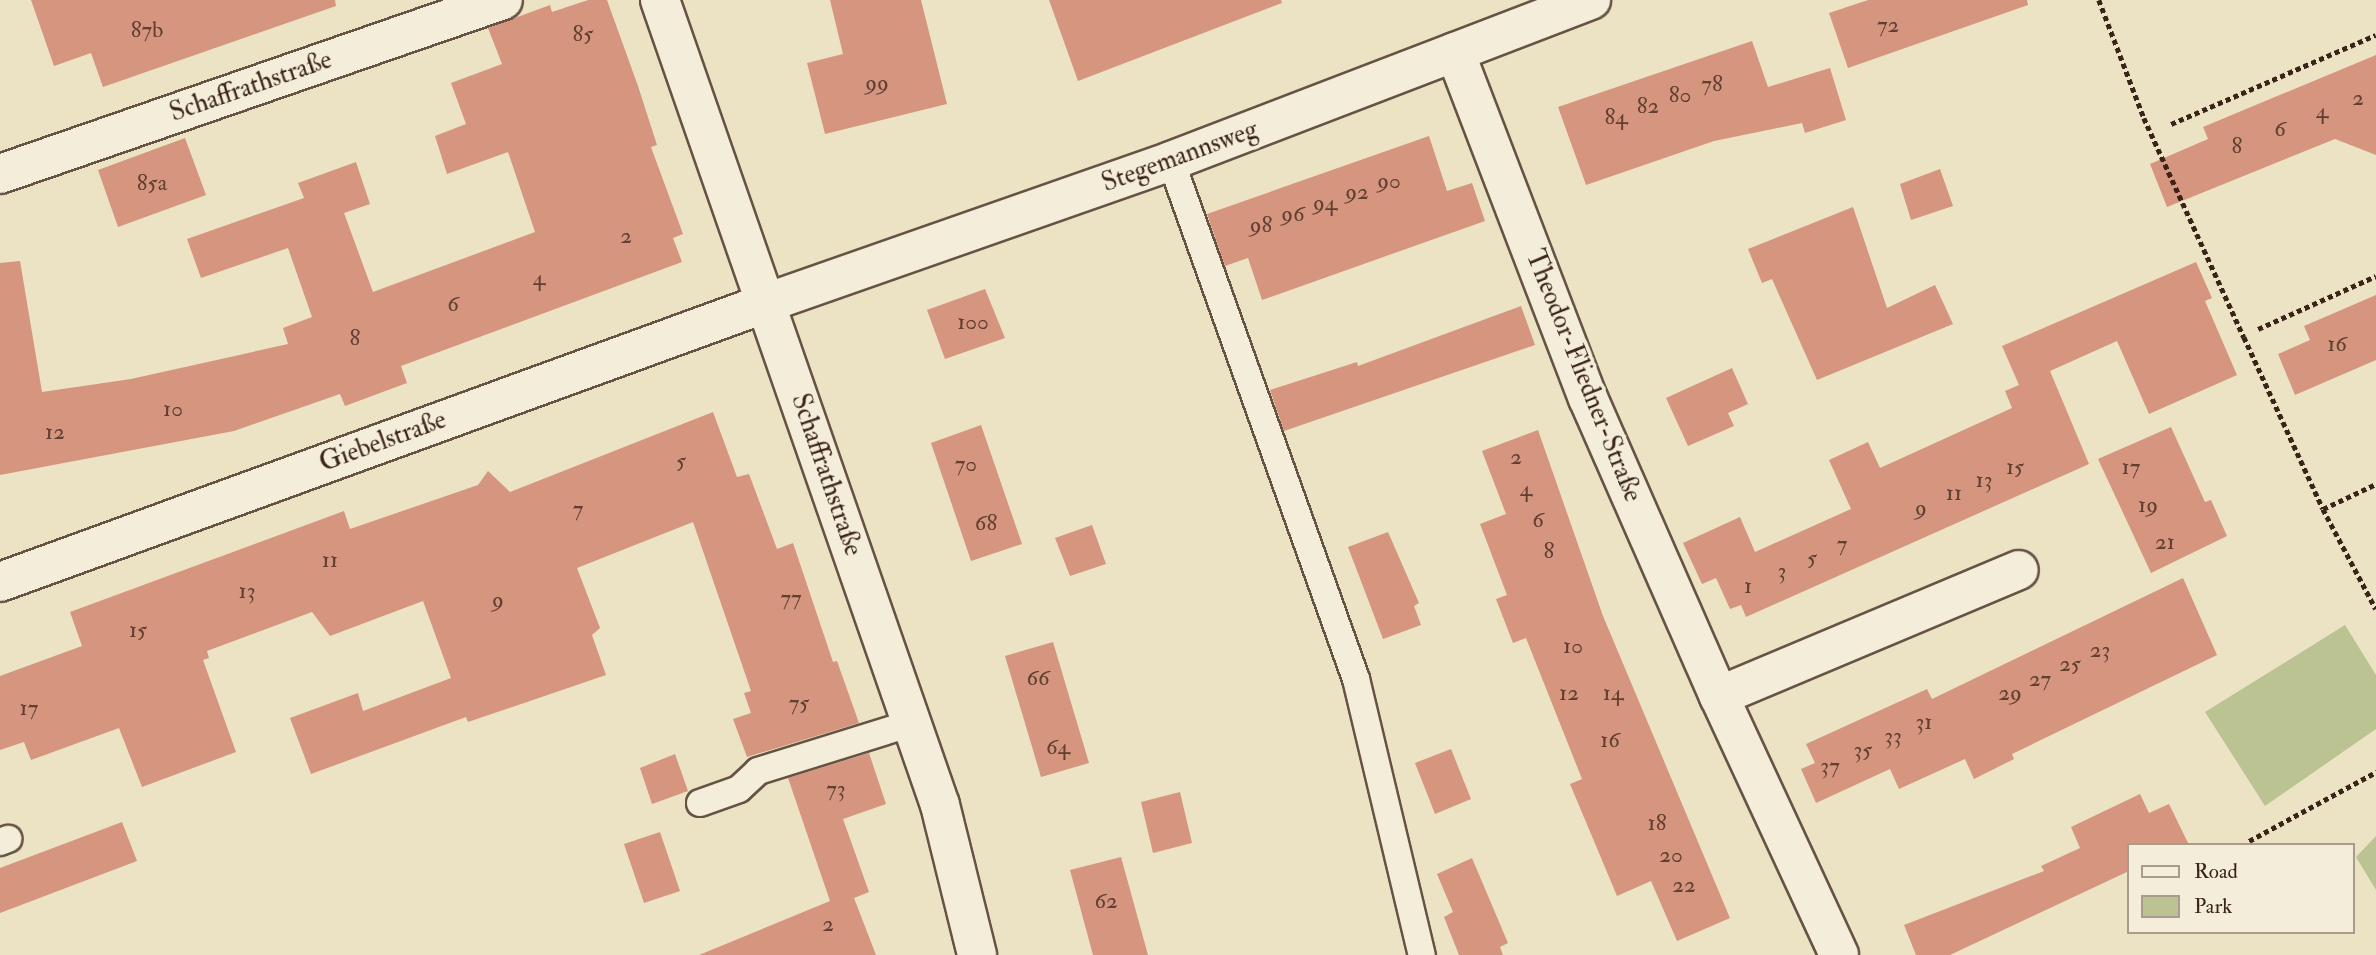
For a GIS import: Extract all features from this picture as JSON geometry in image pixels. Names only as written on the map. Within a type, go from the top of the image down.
[{"type":"street","name":"Schaffrathstraße","points":[[0,174],[503,0]]},
{"type":"street","name":"Schaffrathstraße","points":[[660,0],[940,805],[977,955]]},
{"type":"street","name":"Stegemannsweg","points":[[766,303],[1171,161],[1591,0]]},
{"type":"street","name":"Theodor-Fliedner-Straße","points":[[1455,52],[1588,398],[1719,696],[1839,955]]},
{"type":"street","name":"Giebelstraße","points":[[0,582],[766,303]]},
{"type":"street","points":[[1719,696],[2018,570]]},
{"type":"lane","points":[[1171,161],[1356,679],[1422,955]]},
{"type":"lane","points":[[700,803],[739,789],[758,771],[912,723]]},
{"type":"path","points":[[2099,0],[2144,118],[2323,509],[2376,609]]},
{"type":"path","points":[[2171,124],[2376,35]]},
{"type":"path","points":[[2258,329],[2376,276]]},
{"type":"path","points":[[2323,509],[2376,484]]},
{"type":"path","points":[[2249,841],[2376,772]]},
{"type":"green space","points":[[2345,625],[2376,675],[2376,729],[2265,806],[2205,712]]},
{"type":"green space","points":[[2376,836],[2376,890],[2356,857]]},
{"type":"building","points":[[31,0],[335,0],[336,6],[103,87],[91,53],[54,66]]},
{"type":"building","points":[[588,0],[607,0],[638,86],[657,145],[651,147],[683,234],[673,238],[682,262],[401,366],[407,383],[345,406],[340,394],[234,431],[0,475],[0,263],[20,261],[42,392],[131,379],[288,344],[283,328],[312,317],[288,248],[201,278],[187,239],[304,198],[298,183],[356,162],[370,204],[344,213],[373,292],[535,232],[508,152],[447,174],[435,136],[466,124],[451,83],[502,64],[488,28],[550,5],[552,12]]},
{"type":"building","points":[[830,0],[921,0],[947,104],[825,134],[807,63],[843,54]]},
{"type":"building","points":[[1049,0],[1281,0],[1282,3],[1078,81]]},
{"type":"building","points":[[1868,0],[2027,0],[2028,5],[1848,68],[1829,13]]},
{"type":"building","points":[[1752,41],[1768,87],[1830,68],[1846,120],[1805,133],[1802,123],[1714,141],[1586,185],[1558,107]]},
{"type":"building","points":[[2376,55],[2376,155],[2335,139],[2167,207],[2150,164],[2208,139],[2203,127]]},
{"type":"building","points":[[1429,136],[1447,191],[1472,183],[1485,221],[1262,300],[1248,258],[1225,266],[1207,214]]},
{"type":"building","points":[[185,138],[206,195],[118,227],[98,170]]},
{"type":"building","points":[[1940,169],[1953,206],[1911,220],[1900,184]]},
{"type":"building","points":[[1853,207],[1887,308],[1935,285],[1953,324],[1817,380],[1772,279],[1762,283],[1748,249]]},
{"type":"building","points":[[2196,262],[2212,298],[2205,301],[2237,375],[2149,414],[2117,341],[2050,371],[2089,464],[1746,617],[1741,605],[1730,609],[1716,578],[1702,584],[1683,543],[1740,517],[1755,552],[1851,509],[1829,460],[1868,442],[1880,468],[2012,408],[2005,391],[2019,385],[2002,346]]},
{"type":"building","points":[[985,289],[1005,338],[945,359],[927,310]]},
{"type":"building","points":[[2376,295],[2376,360],[2295,395],[2278,354],[2310,340],[2304,326]]},
{"type":"building","points":[[1521,306],[1535,345],[1284,431],[1270,390],[1357,362],[1358,366]]},
{"type":"building","points":[[1732,368],[1748,404],[1728,413],[1734,426],[1688,446],[1666,398]]},
{"type":"building","points":[[713,412],[737,477],[749,474],[777,549],[793,543],[833,662],[837,661],[859,723],[747,757],[733,719],[751,713],[744,693],[751,691],[693,522],[577,568],[600,628],[592,635],[606,675],[468,722],[466,717],[311,774],[290,718],[358,693],[363,711],[451,678],[423,601],[330,636],[312,612],[207,651],[209,658],[203,660],[236,752],[142,787],[119,728],[31,760],[24,742],[0,750],[0,676],[82,646],[70,612],[344,511],[350,529],[478,485],[488,471],[510,492]]},
{"type":"building","points":[[981,425],[1022,544],[971,561],[931,443]]},
{"type":"building","points":[[2171,427],[2205,502],[2211,500],[2227,536],[2151,573],[2098,459]]},
{"type":"building","points":[[1538,430],[1603,616],[1730,918],[1677,941],[1651,881],[1617,896],[1570,784],[1582,779],[1526,638],[1513,643],[1496,599],[1507,595],[1480,524],[1506,514],[1482,451]]},
{"type":"building","points":[[1092,525],[1106,564],[1070,576],[1055,538]]},
{"type":"building","points":[[1388,532],[1419,603],[1414,606],[1421,625],[1383,639],[1348,547]]},
{"type":"building","points":[[2183,578],[2217,655],[2012,754],[2014,759],[1974,779],[1965,759],[1899,789],[1890,769],[1816,803],[1801,769],[1815,763],[1806,744],[1927,689],[1932,699]]},
{"type":"building","points":[[1053,642],[1089,763],[1041,777],[1005,656]]},
{"type":"building","points":[[1451,749],[1471,799],[1435,814],[1415,763]]},
{"type":"building","points":[[869,753],[886,804],[843,819],[869,892],[854,898],[876,955],[699,955],[830,901],[788,778]]},
{"type":"building","points":[[675,754],[688,791],[652,804],[640,768]]},
{"type":"building","points":[[1180,792],[1192,843],[1153,853],[1141,802]]},
{"type":"building","points":[[2140,794],[2149,813],[2169,804],[2188,843],[2128,843],[2128,871],[1950,955],[1916,955],[1904,925],[2044,871],[2041,866],[2080,848],[2071,827]]},
{"type":"building","points":[[122,822],[137,861],[0,913],[0,868]]},
{"type":"building","points":[[660,832],[680,891],[644,903],[624,844]]},
{"type":"building","points":[[1121,857],[1148,955],[1093,955],[1070,870]]},
{"type":"building","points":[[1472,858],[1508,943],[1500,947],[1503,955],[1459,955],[1444,917],[1453,912],[1437,874]]}]
